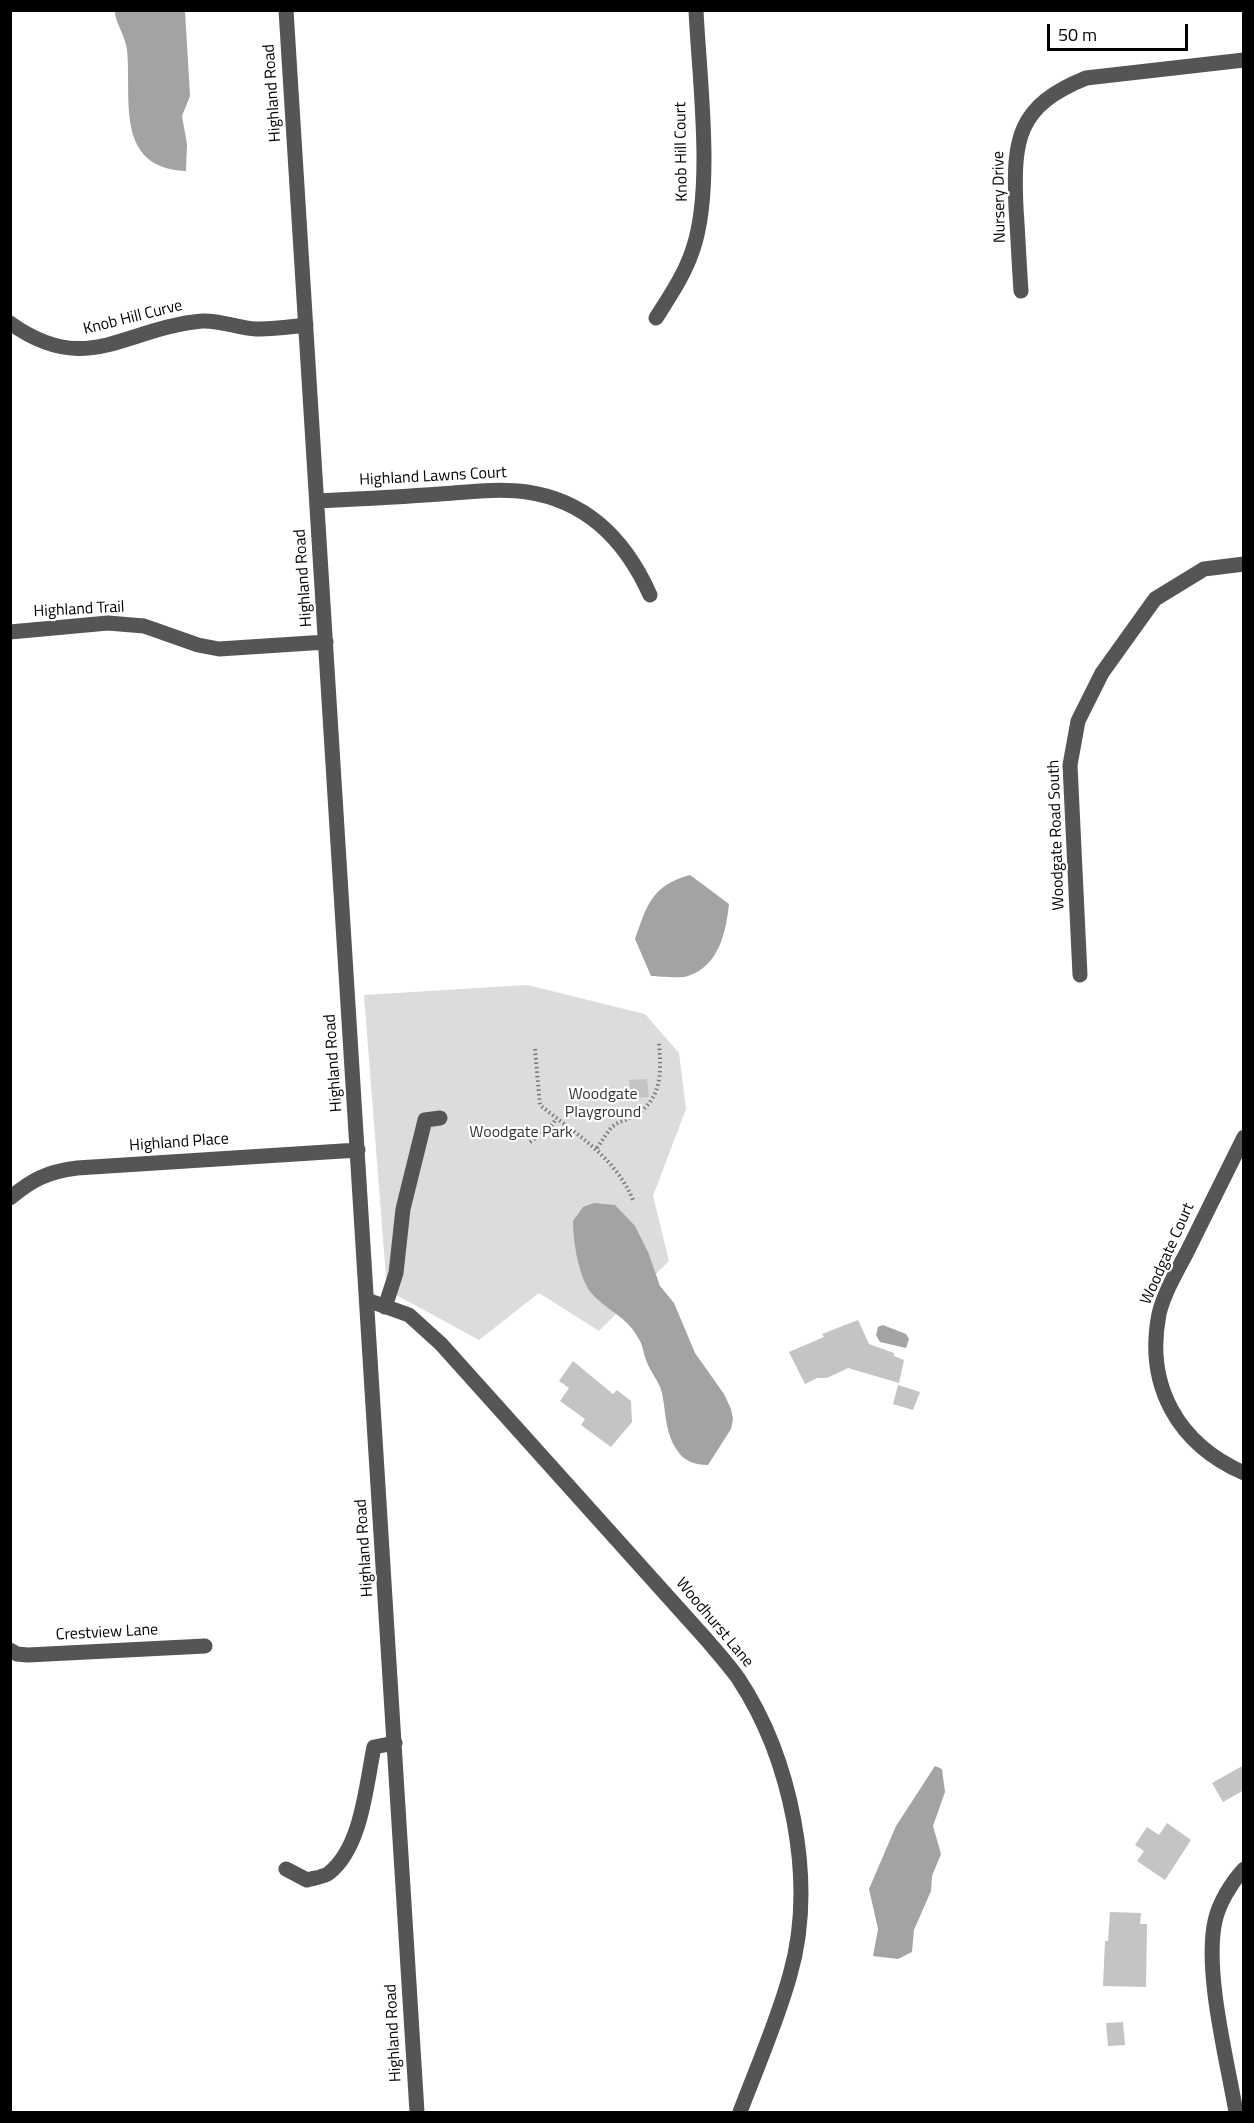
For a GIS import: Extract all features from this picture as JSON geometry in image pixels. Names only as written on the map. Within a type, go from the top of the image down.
[{"type":"street","name":"Highland Road","points":[[285,10],[417,2112]]},
{"type":"street","name":"Knob Hill Court","points":[[656,318],[675,289],[693,248],[701,206],[702,162],[696,10]]},
{"type":"street","name":"Nursery Drive","points":[[1021,291],[1014,171],[1016,145],[1027,120],[1041,104],[1062,87],[1086,78],[1244,60]]},
{"type":"street","name":"Knob Hill Curve","points":[[10,323],[27,335],[53,347],[81,350],[110,346],[184,323],[206,321],[256,329],[306,325]]},
{"type":"street","name":"Highland Lawns Court","points":[[317,501],[492,491],[527,492],[560,501],[590,516],[616,538],[636,564],[650,595]]},
{"type":"street","name":"Woodgate Road South","points":[[1080,975],[1070,765],[1078,721],[1102,673],[1155,599],[1204,569],[1244,564]]},
{"type":"street","name":"Highland Trail","points":[[10,632],[108,623],[144,626],[198,645],[219,649],[326,642]]},
{"type":"street","points":[[385,1307],[396,1273],[403,1209],[425,1120],[440,1118]]},
{"type":"street","name":"Woodgate Court","points":[[1244,1137],[1160,1313],[1156,1342],[1158,1371],[1166,1399],[1179,1424],[1197,1446],[1220,1462],[1244,1473]]},
{"type":"street","name":"Highland Place","points":[[10,1198],[28,1183],[51,1171],[358,1150]]},
{"type":"street","name":"Woodhurst Lane","points":[[367,1300],[409,1316],[441,1344],[706,1639],[738,1678],[760,1720],[780,1765],[793,1812],[800,1891],[791,1974],[740,2112]]},
{"type":"street","name":"Crestview Lane","points":[[10,1650],[17,1654],[28,1655],[205,1646]]},
{"type":"street","points":[[286,1869],[307,1880],[328,1874],[346,1851],[359,1822],[374,1747],[395,1743]]},
{"type":"street","points":[[1236,2112],[1213,1975],[1212,1946],[1215,1920],[1226,1894],[1244,1869]]},
{"type":"path","points":[[597,1148],[612,1127],[635,1116],[648,1105],[662,1074],[659,1042]]},
{"type":"path","points":[[535,1049],[540,1105],[597,1148],[627,1185],[633,1200]]},
{"type":"path","points":[[530,1142],[549,1129],[556,1119]]},
{"type":"green space","name":"Woodgate Park","points":[[527,985],[645,1014],[679,1053],[686,1109],[653,1196],[669,1261],[599,1331],[539,1293],[479,1340],[387,1290],[364,995]]},
{"type":"shaded area","points":[[115,11],[185,11],[190,96],[182,116],[187,144],[186,171],[163,167],[147,158],[137,144],[131,128],[127,50]]},
{"type":"shaded area","points":[[690,875],[729,904],[726,926],[719,947],[707,964],[688,976],[651,976],[635,939],[643,916],[653,898],[667,884]]},
{"type":"shaded area","points":[[594,1203],[615,1205],[635,1226],[648,1252],[660,1286],[674,1303],[695,1353],[724,1394],[731,1409],[733,1419],[731,1429],[708,1465],[690,1462],[677,1450],[668,1430],[661,1389],[648,1364],[641,1343],[625,1321],[593,1295],[584,1280],[576,1250],[573,1221],[583,1207]]},
{"type":"shaded area","points":[[883,1325],[906,1334],[909,1339],[906,1348],[880,1342],[876,1335],[878,1327]]},
{"type":"shaded area","points":[[935,1766],[942,1769],[945,1792],[933,1826],[941,1854],[932,1876],[931,1891],[914,1930],[912,1952],[898,1959],[873,1956],[878,1929],[869,1889],[896,1826]]},
{"type":"building","points":[[647,1079],[649,1097],[631,1098],[629,1080]]},
{"type":"building","points":[[858,1320],[869,1344],[894,1353],[894,1356],[904,1360],[899,1383],[848,1368],[827,1378],[817,1378],[805,1384],[789,1352],[824,1337],[822,1334]]},
{"type":"building","points":[[573,1361],[613,1394],[617,1390],[631,1401],[632,1422],[611,1447],[581,1425],[585,1419],[560,1401],[569,1388],[559,1381]]},
{"type":"building","points":[[898,1385],[920,1392],[913,1410],[893,1404]]},
{"type":"building","points":[[1244,1765],[1244,1790],[1223,1802],[1212,1783]]},
{"type":"building","points":[[1167,1823],[1191,1840],[1165,1880],[1137,1861],[1144,1851],[1135,1845],[1147,1827],[1159,1835]]},
{"type":"building","points":[[1110,1912],[1141,1913],[1140,1924],[1147,1924],[1146,1987],[1103,1986],[1105,1941],[1108,1941]]},
{"type":"building","points":[[1123,2022],[1125,2045],[1108,2046],[1106,2023]]},
{"type":"park label","name":"Woodgate Playground","points":[[603,1104]]}]
